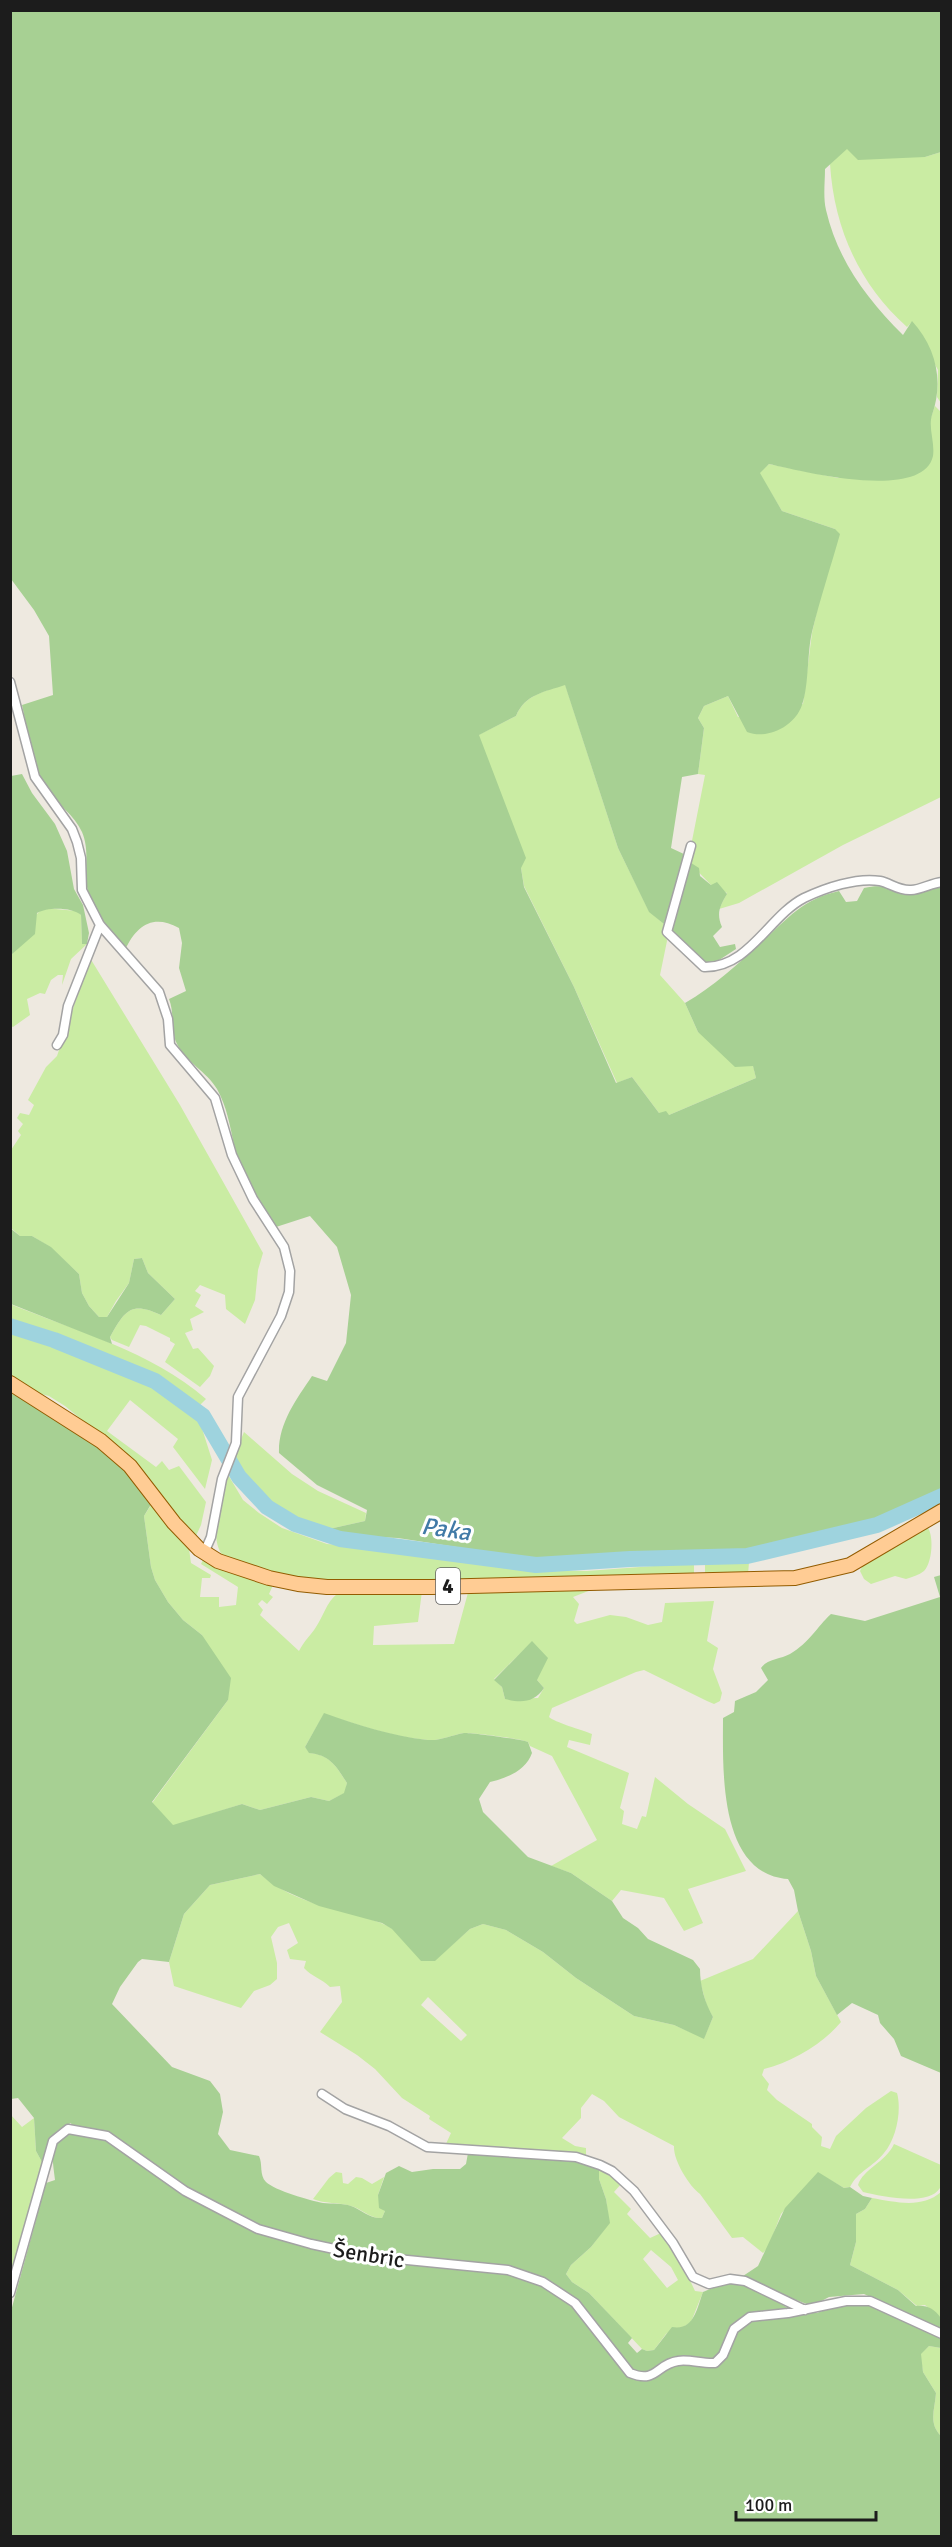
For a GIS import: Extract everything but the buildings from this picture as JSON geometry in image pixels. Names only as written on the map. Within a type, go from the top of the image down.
[{"type":"main road","name":"4","points":[[10,1383],[101,1441],[130,1466],[184,1536],[204,1553],[239,1570],[298,1584],[327,1587],[432,1587],[795,1578],[850,1565],[942,1511]]},
{"type":"street","points":[[10,682],[35,777],[72,829],[81,858],[82,890],[100,925],[159,992],[168,1019],[170,1045],[215,1098],[237,1164],[253,1199],[284,1247],[290,1271],[289,1292],[281,1316],[238,1397],[236,1443],[222,1479],[211,1537],[204,1553]]},
{"type":"street","points":[[691,846],[667,932],[704,967],[722,964],[739,955],[755,944],[790,908],[815,893],[868,880],[911,891],[942,882]]},
{"type":"street","points":[[57,1045],[63,1035],[68,1006],[100,925]]},
{"type":"street","points":[[322,2094],[345,2109],[388,2126],[436,2150],[576,2157],[600,2165],[612,2171],[634,2191],[673,2243],[693,2277],[709,2284],[730,2279],[745,2281],[805,2310]]},
{"type":"street","name":"Šenbric","points":[[10,2293],[53,2140],[68,2129],[107,2136],[185,2191],[258,2229],[310,2244],[367,2256],[508,2270],[543,2282],[575,2302],[626,2368],[641,2377],[654,2376],[678,2361],[716,2363],[723,2355],[734,2329],[750,2317],[805,2310],[846,2301],[870,2301],[942,2334]]},
{"type":"green space","points":[[11,11],[941,11],[941,152],[925,157],[858,160],[847,149],[825,169],[824,190],[831,229],[855,278],[877,307],[903,335],[912,321],[932,353],[937,377],[936,402],[931,420],[933,456],[924,470],[908,478],[885,481],[832,477],[769,464],[760,473],[782,511],[835,529],[840,534],[812,632],[804,697],[798,713],[787,725],[772,733],[755,734],[747,732],[728,696],[704,706],[698,718],[704,728],[698,774],[682,777],[671,848],[686,855],[664,924],[649,912],[618,848],[565,685],[530,698],[516,716],[479,735],[526,858],[521,868],[524,887],[574,987],[616,1083],[632,1077],[659,1113],[666,1111],[669,1115],[756,1078],[753,1066],[735,1067],[698,1032],[685,1003],[725,975],[788,917],[815,899],[839,891],[846,902],[857,901],[864,888],[880,886],[909,895],[941,886],[941,1494],[879,1520],[777,1543],[751,1552],[659,1553],[580,1561],[540,1560],[398,1538],[331,1535],[329,1529],[365,1521],[367,1510],[317,1485],[279,1453],[281,1432],[294,1403],[312,1376],[327,1381],[346,1343],[351,1295],[337,1247],[310,1216],[276,1227],[257,1198],[237,1156],[226,1110],[217,1089],[186,1056],[175,1039],[169,999],[186,991],[179,968],[182,943],[179,928],[161,922],[147,924],[135,934],[125,950],[92,904],[86,880],[86,846],[82,832],[66,810],[46,790],[36,771],[28,738],[22,705],[53,695],[49,636],[34,610],[11,579]]},
{"type":"green space","points":[[847,148],[925,157],[941,152],[941,403],[937,397],[938,370],[912,322],[907,327],[875,292],[852,253],[843,232],[832,188],[830,164]]},
{"type":"green space","points":[[935,406],[942,413],[941,797],[843,845],[739,903],[719,909],[727,893],[711,885],[688,861],[705,775],[698,774],[704,728],[698,718],[704,706],[728,696],[738,717],[803,704],[812,633],[835,529],[782,511],[759,473],[769,464],[838,478],[930,420]]},
{"type":"green space","points":[[565,684],[618,848],[649,911],[664,924],[667,941],[660,975],[685,1003],[698,1032],[753,1065],[756,1078],[669,1115],[659,1113],[632,1077],[617,1083],[574,987],[524,886],[521,868],[478,735],[516,716],[530,698]]},
{"type":"green space","points":[[22,774],[32,793],[55,824],[67,851],[74,889],[83,905],[89,933],[87,944],[82,944],[81,915],[66,909],[47,910],[37,913],[35,934],[11,955],[11,776]]},
{"type":"green space","points":[[688,861],[699,868],[700,876],[711,885],[717,882],[727,894],[720,910],[719,918],[722,927],[713,936],[720,947],[735,944],[736,949],[710,966],[671,930]]},
{"type":"green space","points":[[44,908],[77,911],[81,915],[82,944],[87,944],[71,959],[62,985],[63,975],[58,975],[51,980],[45,994],[40,993],[27,999],[30,1015],[13,1027],[11,1026],[11,955],[34,917]]},
{"type":"green space","points":[[90,958],[180,1105],[263,1253],[258,1270],[255,1300],[245,1324],[226,1309],[225,1295],[200,1285],[195,1291],[201,1295],[195,1306],[204,1312],[190,1319],[193,1330],[185,1333],[193,1349],[198,1348],[214,1366],[210,1376],[200,1387],[165,1362],[175,1344],[170,1341],[170,1338],[140,1325],[129,1347],[110,1337],[120,1320],[130,1311],[142,1309],[161,1315],[175,1299],[148,1273],[142,1258],[134,1259],[129,1283],[107,1317],[99,1317],[89,1306],[82,1293],[79,1274],[50,1247],[32,1236],[20,1236],[11,1228],[11,1150],[21,1135],[18,1131],[23,1124],[17,1118],[20,1113],[29,1115],[34,1105],[28,1100],[46,1067],[57,1056]]},
{"type":"green space","points":[[10,1228],[20,1236],[32,1236],[51,1247],[79,1274],[82,1293],[89,1306],[99,1317],[107,1317],[129,1283],[134,1259],[142,1258],[148,1273],[175,1299],[161,1315],[142,1309],[125,1314],[110,1337],[112,1344],[11,1304]]},
{"type":"green space","points":[[10,1304],[137,1355],[184,1382],[206,1399],[200,1405],[156,1378],[109,1355],[11,1322]]},
{"type":"green space","points":[[11,1329],[138,1377],[155,1386],[199,1419],[212,1460],[205,1489],[173,1447],[178,1439],[130,1400],[107,1431],[156,1467],[162,1461],[169,1470],[179,1466],[206,1502],[201,1525],[195,1538],[137,1465],[65,1406],[11,1377]]},
{"type":"green space","points":[[10,1393],[56,1417],[101,1446],[141,1485],[153,1501],[144,1516],[155,1580],[168,1602],[183,1620],[202,1635],[231,1678],[228,1700],[152,1802],[173,1825],[242,1804],[260,1810],[311,1797],[329,1801],[344,1793],[347,1783],[336,1767],[322,1756],[309,1753],[305,1747],[324,1713],[375,1730],[414,1738],[432,1740],[468,1733],[525,1741],[528,1742],[532,1753],[529,1759],[516,1772],[490,1782],[479,1799],[483,1812],[528,1857],[571,1873],[612,1901],[623,1918],[638,1928],[648,1939],[693,1960],[700,1969],[704,1994],[713,2017],[704,2039],[674,2025],[634,2016],[576,1978],[543,1952],[506,1930],[483,1924],[470,1929],[435,1961],[421,1961],[392,1929],[382,1923],[319,1906],[274,1886],[260,1874],[210,1885],[184,1914],[169,1962],[142,1959],[120,1987],[112,2004],[172,2067],[210,2081],[220,2094],[223,2112],[218,2134],[230,2150],[259,2156],[264,2179],[270,2185],[317,2202],[348,2205],[378,2218],[382,2218],[385,2211],[379,2208],[378,2195],[386,2173],[399,2166],[412,2172],[460,2169],[466,2164],[468,2153],[565,2159],[599,2168],[599,2179],[606,2199],[610,2223],[591,2247],[571,2265],[566,2274],[572,2282],[589,2293],[632,2338],[628,2343],[637,2353],[642,2349],[654,2350],[672,2327],[679,2327],[690,2322],[703,2292],[729,2281],[745,2283],[788,2308],[817,2313],[837,2305],[869,2304],[941,2339],[941,2348],[929,2346],[921,2354],[923,2372],[936,2393],[933,2421],[941,2436],[941,2536],[11,2536],[11,2311],[46,2183],[55,2180],[54,2150],[60,2141],[74,2133],[71,2123],[59,2130],[49,2143],[42,2162],[36,2151],[34,2118],[18,2098],[11,2099]]},
{"type":"green space","points":[[244,1432],[292,1474],[318,1491],[366,1513],[365,1521],[329,1529],[308,1525],[272,1505],[233,1459]]},
{"type":"green space","points":[[227,1473],[243,1500],[259,1513],[282,1528],[327,1544],[417,1551],[532,1570],[587,1571],[694,1563],[694,1575],[341,1582],[290,1578],[223,1556],[218,1548],[216,1527]]},
{"type":"green space","points":[[153,1502],[189,1549],[191,1563],[211,1575],[210,1578],[202,1578],[200,1597],[219,1597],[219,1607],[236,1605],[238,1587],[201,1564],[203,1560],[225,1571],[273,1585],[269,1594],[273,1597],[267,1604],[262,1600],[258,1604],[263,1610],[260,1615],[299,1651],[316,1627],[330,1601],[337,1594],[422,1591],[418,1622],[374,1626],[373,1645],[454,1644],[469,1589],[591,1587],[591,1590],[573,1597],[579,1604],[574,1621],[577,1624],[610,1615],[626,1617],[648,1625],[662,1622],[665,1603],[714,1601],[707,1641],[718,1648],[713,1669],[722,1693],[720,1701],[714,1704],[644,1670],[552,1708],[549,1717],[592,1734],[590,1745],[569,1740],[567,1747],[629,1773],[620,1808],[624,1811],[622,1824],[637,1829],[642,1816],[646,1817],[655,1777],[688,1804],[725,1829],[746,1871],[688,1889],[703,1923],[684,1931],[664,1898],[621,1890],[612,1901],[571,1873],[551,1866],[597,1840],[552,1756],[530,1746],[528,1742],[517,1739],[468,1733],[432,1740],[414,1738],[375,1730],[324,1714],[305,1747],[310,1753],[328,1759],[336,1767],[347,1783],[345,1793],[329,1801],[311,1797],[260,1810],[242,1804],[173,1826],[152,1803],[228,1700],[202,1635],[183,1620],[168,1602],[155,1580],[144,1516]],"holes":[[[532,1642],[537,1680],[544,1688],[538,1698],[505,1699],[502,1687],[494,1679]]]},
{"type":"green space","points":[[928,1528],[931,1550],[929,1562],[924,1571],[906,1579],[895,1576],[871,1584],[864,1579],[860,1571],[863,1565]]},
{"type":"green space","points":[[705,1562],[749,1562],[748,1575],[705,1575]]},
{"type":"green space","points":[[942,1575],[941,2073],[901,2056],[894,2039],[880,2023],[878,2015],[852,2003],[837,2015],[816,1976],[794,1890],[788,1879],[765,1873],[748,1859],[737,1839],[729,1816],[725,1790],[723,1718],[734,1712],[735,1701],[756,1692],[768,1680],[761,1668],[764,1665],[797,1649],[831,1614],[865,1621],[940,1597],[934,1577]]},
{"type":"green space","points":[[532,1641],[548,1658],[537,1680],[544,1688],[536,1697],[527,1701],[505,1699],[502,1687],[494,1680]]},
{"type":"green space","points":[[260,1874],[275,1885],[304,1900],[388,1926],[435,1960],[470,1929],[483,1924],[506,1930],[543,1952],[576,1978],[634,2016],[674,2025],[704,2038],[713,2017],[707,2007],[700,1981],[753,1959],[798,1911],[811,1951],[816,1976],[841,2022],[825,2038],[806,2051],[785,2062],[764,2069],[762,2075],[769,2084],[767,2090],[777,2100],[812,2124],[812,2127],[822,2137],[821,2146],[830,2149],[836,2136],[866,2108],[891,2091],[897,2093],[899,2108],[895,2133],[884,2153],[857,2177],[850,2187],[844,2188],[818,2173],[781,2214],[768,2248],[763,2253],[743,2237],[732,2238],[687,2179],[676,2158],[674,2146],[619,2117],[604,2101],[592,2094],[581,2108],[581,2118],[562,2138],[575,2146],[586,2148],[586,2156],[445,2146],[451,2133],[402,2098],[375,2069],[357,2055],[320,2032],[342,2002],[340,1986],[330,1987],[310,1973],[304,1968],[306,1961],[290,1959],[287,1950],[298,1943],[289,1923],[278,1927],[271,1937],[277,1963],[277,1979],[270,1985],[254,1991],[241,2008],[174,1986],[169,1962],[184,1914],[210,1885]],"holes":[[[428,1997],[467,2035],[461,2041],[421,2005]]]},
{"type":"green space","points":[[11,2115],[22,2127],[34,2118],[36,2151],[42,2162],[11,2276]]},
{"type":"green space","points":[[894,2144],[941,2165],[941,2186],[934,2194],[915,2199],[904,2199],[863,2192],[858,2185],[861,2179],[886,2156]]},
{"type":"green space","points":[[599,2168],[622,2183],[614,2192],[631,2209],[627,2214],[650,2238],[661,2233],[678,2255],[695,2291],[703,2292],[691,2322],[666,2334],[654,2350],[642,2349],[589,2293],[572,2282],[566,2274],[571,2265],[591,2247],[609,2223],[606,2199],[599,2179]],"holes":[[[651,2250],[671,2267],[678,2280],[667,2288],[643,2259]]]},
{"type":"green space","points":[[336,2172],[342,2173],[343,2183],[348,2184],[356,2177],[372,2184],[384,2177],[378,2195],[385,2211],[382,2218],[374,2217],[355,2207],[313,2199]]},
{"type":"green space","points":[[818,2172],[844,2188],[850,2187],[863,2196],[872,2198],[865,2209],[856,2214],[856,2242],[850,2265],[898,2290],[916,2306],[924,2306],[933,2310],[941,2318],[941,2330],[864,2294],[829,2297],[812,2306],[770,2290],[743,2276],[758,2266],[785,2208]]},
{"type":"green space","points":[[941,2192],[941,2318],[925,2305],[917,2306],[898,2290],[850,2265],[856,2242],[856,2214],[865,2209],[872,2198],[908,2203],[925,2201]]},
{"type":"green space","points":[[929,2346],[941,2348],[941,2436],[933,2421],[936,2393],[923,2372],[920,2354]]},
{"type":"waterway","name":"Paka","points":[[10,1326],[54,1340],[155,1381],[203,1416],[239,1477],[267,1507],[295,1524],[340,1539],[536,1565],[630,1559],[747,1556],[877,1525],[942,1496]]}]
